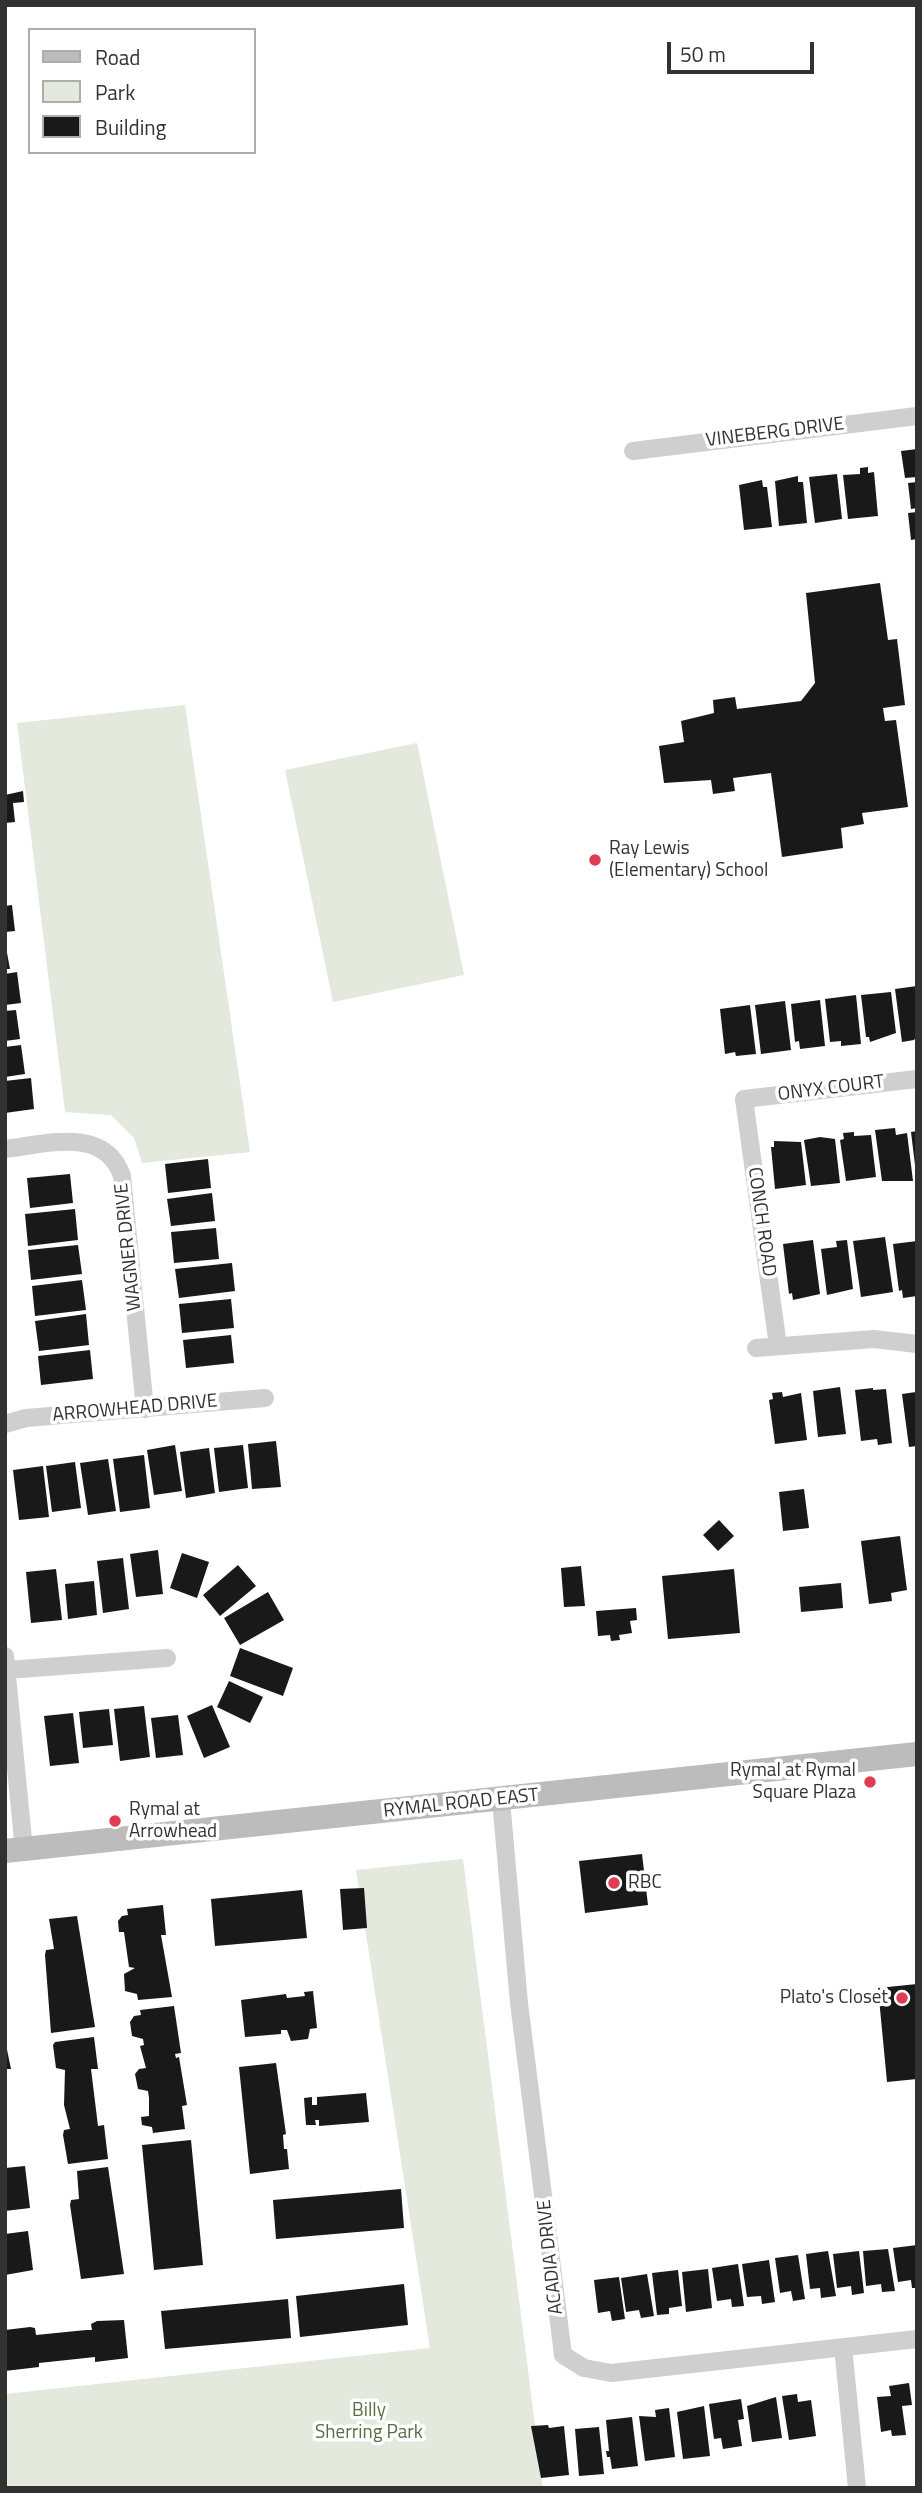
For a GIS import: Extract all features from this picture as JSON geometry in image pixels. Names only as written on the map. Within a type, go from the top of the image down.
[{"type":"main road","name":"RYMAL ROAD EAST","points":[[15,1850],[917,1754]]},
{"type":"street","name":"VINEBERG DRIVE","points":[[633,452],[917,416]]},
{"type":"street","name":"ONYX COURT","points":[[744,1098],[917,1079]]},
{"type":"street","name":"CONCH ROAD","points":[[744,1098],[778,1346]]},
{"type":"street","name":"WAGNER DRIVE","points":[[5,1149],[90,1143],[104,1149],[116,1159],[122,1176],[145,1409]]},
{"type":"street","points":[[756,1348],[874,1339],[917,1345]]},
{"type":"street","name":"ARROWHEAD DRIVE","points":[[5,1424],[26,1418],[265,1398]]},
{"type":"street","points":[[15,1850],[6,1663],[167,1658]]},
{"type":"street","name":"ACADIA DRIVE","points":[[501,1800],[519,2003],[563,2355],[584,2368],[611,2373],[917,2339]]},
{"type":"street","points":[[843,2347],[857,2488]]},
{"type":"green space","points":[[185,705],[250,1152],[142,1163],[134,1138],[111,1115],[65,1112],[17,723]]},
{"type":"green space","points":[[417,743],[464,975],[333,1002],[285,770]]},
{"type":"green space","name":"Billy Sherring Park","points":[[463,1859],[543,2488],[5,2488],[5,2394],[430,2348],[356,1870]]},
{"type":"building","points":[[917,449],[917,477],[905,478],[901,451]]},
{"type":"building","points":[[868,467],[868,473],[874,472],[878,516],[848,519],[843,475],[860,474],[860,468]]},
{"type":"building","points":[[837,474],[842,519],[815,523],[809,477]]},
{"type":"building","points":[[798,476],[798,482],[803,482],[807,523],[779,526],[775,481]]},
{"type":"building","points":[[762,480],[763,487],[767,487],[772,527],[744,530],[739,485]]},
{"type":"building","points":[[917,482],[917,508],[911,509],[908,483]]},
{"type":"building","points":[[917,512],[917,539],[911,540],[908,513]]},
{"type":"building","points":[[880,583],[888,640],[897,639],[905,705],[883,708],[885,721],[896,720],[908,807],[862,813],[864,824],[841,828],[843,848],[782,857],[771,773],[733,778],[735,791],[713,794],[711,780],[664,783],[659,746],[684,742],[681,721],[714,713],[713,700],[735,697],[737,709],[801,701],[815,683],[806,593]]},
{"type":"building","points":[[23,791],[24,802],[13,803],[15,822],[5,823],[5,795]]},
{"type":"building","points":[[12,905],[15,931],[5,932],[5,906]]},
{"type":"building","points":[[5,942],[10,969],[5,969]]},
{"type":"building","points":[[17,972],[21,1003],[5,1005],[5,974]]},
{"type":"building","points":[[917,986],[917,1036],[914,1040],[902,1042],[895,989]]},
{"type":"building","points":[[891,992],[896,1033],[870,1042],[869,1037],[866,1037],[861,995]]},
{"type":"building","points":[[856,995],[861,1044],[841,1046],[841,1041],[830,1042],[825,999]]},
{"type":"building","points":[[820,1000],[825,1046],[800,1049],[799,1041],[795,1042],[791,1004]]},
{"type":"building","points":[[785,1001],[791,1050],[761,1054],[755,1005]]},
{"type":"building","points":[[750,1005],[756,1054],[725,1054],[720,1009]]},
{"type":"building","points":[[16,1010],[20,1039],[5,1041],[5,1011]]},
{"type":"building","points":[[21,1045],[25,1074],[5,1077],[5,1047]]},
{"type":"building","points":[[31,1078],[34,1109],[5,1113],[5,1081]]},
{"type":"building","points":[[895,1128],[896,1135],[907,1133],[913,1181],[882,1181],[875,1130]]},
{"type":"building","points":[[917,1131],[917,1165],[915,1165],[911,1132]]},
{"type":"building","points":[[854,1132],[854,1136],[871,1135],[876,1177],[846,1181],[840,1140],[844,1139],[843,1133]]},
{"type":"building","points":[[820,1137],[835,1139],[840,1183],[811,1186],[804,1140]]},
{"type":"building","points":[[774,1141],[801,1142],[806,1185],[775,1189],[771,1147],[774,1147]]},
{"type":"building","points":[[208,1159],[211,1188],[168,1193],[165,1164]]},
{"type":"building","points":[[70,1174],[73,1203],[30,1208],[27,1178]]},
{"type":"building","points":[[212,1193],[215,1221],[171,1226],[167,1199]]},
{"type":"building","points":[[75,1209],[78,1240],[28,1246],[25,1214]]},
{"type":"building","points":[[216,1228],[219,1259],[174,1263],[171,1232]]},
{"type":"building","points":[[885,1237],[893,1292],[861,1297],[853,1241]]},
{"type":"building","points":[[813,1240],[820,1294],[793,1300],[792,1293],[789,1294],[783,1244]]},
{"type":"building","points":[[847,1240],[853,1289],[827,1295],[821,1249],[837,1247],[836,1241]]},
{"type":"building","points":[[917,1241],[917,1296],[903,1298],[902,1290],[899,1291],[893,1244]]},
{"type":"building","points":[[78,1245],[82,1274],[31,1280],[28,1250]]},
{"type":"building","points":[[232,1263],[235,1291],[179,1298],[175,1269]]},
{"type":"building","points":[[82,1280],[86,1310],[35,1316],[32,1286]]},
{"type":"building","points":[[231,1299],[234,1328],[182,1333],[179,1304]]},
{"type":"building","points":[[86,1314],[89,1345],[39,1351],[35,1321]]},
{"type":"building","points":[[231,1335],[234,1363],[186,1368],[183,1340]]},
{"type":"building","points":[[90,1350],[93,1379],[41,1385],[38,1356]]},
{"type":"building","points":[[840,1387],[846,1434],[818,1437],[813,1391]]},
{"type":"building","points":[[886,1389],[892,1443],[878,1445],[877,1439],[861,1441],[855,1390]]},
{"type":"building","points":[[782,1392],[783,1397],[801,1393],[807,1440],[775,1444],[769,1400],[773,1399],[772,1393]]},
{"type":"building","points":[[916,1392],[917,1446],[909,1447],[902,1394]]},
{"type":"building","points":[[276,1441],[281,1487],[252,1489],[248,1444]]},
{"type":"building","points":[[175,1445],[182,1491],[154,1495],[147,1450]]},
{"type":"building","points":[[243,1445],[248,1488],[219,1492],[214,1448]]},
{"type":"building","points":[[209,1448],[215,1493],[186,1498],[180,1452]]},
{"type":"building","points":[[144,1455],[150,1508],[120,1512],[113,1459]]},
{"type":"building","points":[[108,1459],[116,1511],[88,1515],[80,1463]]},
{"type":"building","points":[[75,1462],[81,1508],[52,1512],[46,1466]]},
{"type":"building","points":[[43,1466],[49,1517],[19,1520],[13,1470]]},
{"type":"building","points":[[804,1489],[809,1528],[783,1531],[779,1492]]},
{"type":"building","points":[[719,1520],[734,1536],[718,1551],[703,1535]]},
{"type":"building","points":[[900,1536],[907,1590],[891,1593],[892,1601],[869,1604],[861,1541]]},
{"type":"building","points":[[158,1550],[163,1594],[136,1597],[130,1554]]},
{"type":"building","points":[[182,1553],[209,1562],[197,1598],[170,1588]]},
{"type":"building","points":[[123,1558],[129,1609],[103,1613],[97,1561]]},
{"type":"building","points":[[238,1565],[256,1586],[220,1616],[203,1595]]},
{"type":"building","points":[[581,1566],[585,1606],[564,1607],[561,1568]]},
{"type":"building","points":[[56,1569],[62,1620],[31,1623],[26,1572]]},
{"type":"building","points":[[734,1569],[740,1633],[668,1639],[662,1576]]},
{"type":"building","points":[[94,1581],[97,1615],[68,1619],[65,1584]]},
{"type":"building","points":[[841,1583],[843,1608],[801,1612],[799,1587]]},
{"type":"building","points":[[268,1592],[284,1620],[240,1645],[224,1618]]},
{"type":"building","points":[[636,1608],[637,1620],[630,1621],[632,1633],[619,1635],[620,1640],[611,1641],[610,1635],[598,1636],[596,1611]]},
{"type":"building","points":[[240,1648],[293,1668],[283,1696],[230,1676]]},
{"type":"building","points":[[229,1681],[263,1697],[250,1723],[217,1707]]},
{"type":"building","points":[[212,1705],[230,1747],[204,1758],[187,1716]]},
{"type":"building","points":[[144,1706],[150,1757],[120,1761],[114,1709]]},
{"type":"building","points":[[109,1709],[113,1745],[83,1748],[79,1712]]},
{"type":"building","points":[[73,1713],[79,1763],[50,1766],[44,1716]]},
{"type":"building","points":[[178,1715],[183,1755],[156,1758],[151,1718]]},
{"type":"building","name":"RBC","points":[[642,1854],[648,1905],[585,1913],[579,1861]]},
{"type":"building","points":[[364,1888],[367,1928],[343,1930],[340,1889]]},
{"type":"building","points":[[302,1890],[307,1938],[215,1946],[211,1899]]},
{"type":"building","points":[[163,1905],[166,1935],[161,1935],[172,1997],[138,2000],[137,1994],[125,1991],[124,1974],[135,1968],[129,1967],[124,1932],[119,1932],[118,1921],[122,1916],[128,1915],[127,1909]]},
{"type":"building","points":[[77,1916],[95,2027],[51,2033],[45,1955],[46,1950],[54,1949],[49,1919]]},
{"type":"building","points":[[917,1984],[917,2079],[887,2082],[878,1988]]},
{"type":"building","points":[[313,1991],[317,2028],[310,2029],[308,2039],[291,2041],[287,2030],[281,2030],[281,2034],[245,2037],[241,2000],[286,1994],[287,1998],[305,1996],[304,1992]]},
{"type":"building","points":[[174,2006],[181,2053],[175,2054],[176,2058],[179,2057],[187,2105],[182,2106],[185,2129],[153,2133],[152,2127],[142,2125],[141,2117],[149,2116],[149,2098],[148,2091],[138,2089],[135,2074],[139,2069],[146,2068],[140,2046],[144,2045],[143,2039],[132,2036],[130,2022],[134,2016],[141,2015],[140,2010]]},
{"type":"building","points":[[94,2037],[98,2069],[91,2069],[98,2126],[104,2125],[108,2159],[68,2164],[63,2135],[64,2130],[70,2129],[64,2105],[65,2070],[56,2068],[53,2045],[55,2042]]},
{"type":"building","points":[[5,2040],[11,2069],[5,2069]]},
{"type":"building","points":[[276,2063],[286,2134],[283,2135],[284,2149],[287,2149],[289,2169],[250,2174],[239,2067]]},
{"type":"building","points":[[366,2093],[369,2122],[319,2126],[319,2120],[315,2120],[316,2125],[306,2125],[304,2098],[312,2097],[312,2105],[317,2105],[317,2097]]},
{"type":"building","points":[[191,2140],[203,2265],[154,2270],[142,2145]]},
{"type":"building","points":[[25,2166],[30,2208],[5,2211],[5,2168]]},
{"type":"building","points":[[108,2167],[124,2274],[81,2279],[70,2205],[71,2200],[79,2199],[77,2171]]},
{"type":"building","points":[[401,2189],[404,2228],[276,2239],[273,2200]]},
{"type":"building","points":[[28,2231],[33,2270],[5,2275],[5,2234]]},
{"type":"building","points":[[917,2245],[917,2288],[912,2288],[911,2280],[898,2282],[893,2248]]},
{"type":"building","points":[[888,2249],[895,2291],[882,2292],[881,2284],[866,2286],[863,2251]]},
{"type":"building","points":[[828,2251],[836,2296],[821,2298],[820,2288],[810,2289],[806,2254]]},
{"type":"building","points":[[859,2251],[864,2293],[852,2295],[851,2286],[837,2288],[833,2254]]},
{"type":"building","points":[[798,2255],[805,2299],[793,2301],[791,2291],[780,2293],[775,2258]]},
{"type":"building","points":[[769,2260],[775,2302],[762,2304],[761,2296],[747,2297],[742,2264]]},
{"type":"building","points":[[738,2264],[744,2306],[732,2307],[731,2299],[717,2301],[712,2268]]},
{"type":"building","points":[[708,2269],[712,2308],[686,2312],[682,2272]]},
{"type":"building","points":[[678,2270],[682,2306],[669,2308],[669,2314],[657,2315],[652,2273]]},
{"type":"building","points":[[647,2274],[654,2316],[641,2318],[639,2310],[626,2312],[621,2278]]},
{"type":"building","points":[[619,2277],[625,2319],[612,2321],[610,2311],[598,2313],[594,2280]]},
{"type":"building","points":[[404,2284],[408,2325],[300,2337],[296,2296]]},
{"type":"building","points":[[288,2299],[291,2338],[165,2349],[161,2311]]},
{"type":"building","points":[[124,2320],[128,2358],[95,2362],[95,2357],[39,2363],[39,2367],[5,2371],[5,2330],[30,2327],[35,2328],[36,2335],[92,2330],[91,2324],[97,2321]]},
{"type":"building","points":[[909,2383],[912,2405],[902,2406],[906,2435],[892,2436],[891,2430],[881,2432],[877,2397],[891,2396],[889,2386]]},
{"type":"building","points":[[797,2394],[798,2402],[811,2400],[816,2436],[789,2440],[782,2396]]},
{"type":"building","points":[[776,2397],[782,2438],[752,2442],[747,2406]]},
{"type":"building","points":[[741,2399],[744,2419],[738,2420],[742,2446],[723,2449],[721,2438],[714,2439],[709,2404]]},
{"type":"building","points":[[704,2406],[710,2456],[683,2459],[677,2412]]},
{"type":"building","points":[[669,2408],[675,2457],[645,2461],[639,2416],[656,2417],[655,2410]]},
{"type":"building","points":[[632,2417],[638,2466],[612,2469],[606,2451],[609,2451],[606,2420]]},
{"type":"building","points":[[548,2425],[549,2428],[564,2426],[569,2475],[541,2478],[531,2426]]},
{"type":"building","points":[[599,2427],[604,2474],[579,2476],[575,2429]]},
{"type":"place","name":"Ray Lewis (Elementary) School","points":[[595,860]]},
{"type":"place","name":"Rymal at Rymal Square Plaza","points":[[870,1782]]},
{"type":"place","name":"Rymal at Arrowhead","points":[[115,1821]]},
{"type":"place","name":"RBC","points":[[614,1883]]},
{"type":"place","name":"Plato's Closet","points":[[902,1998]]}]
